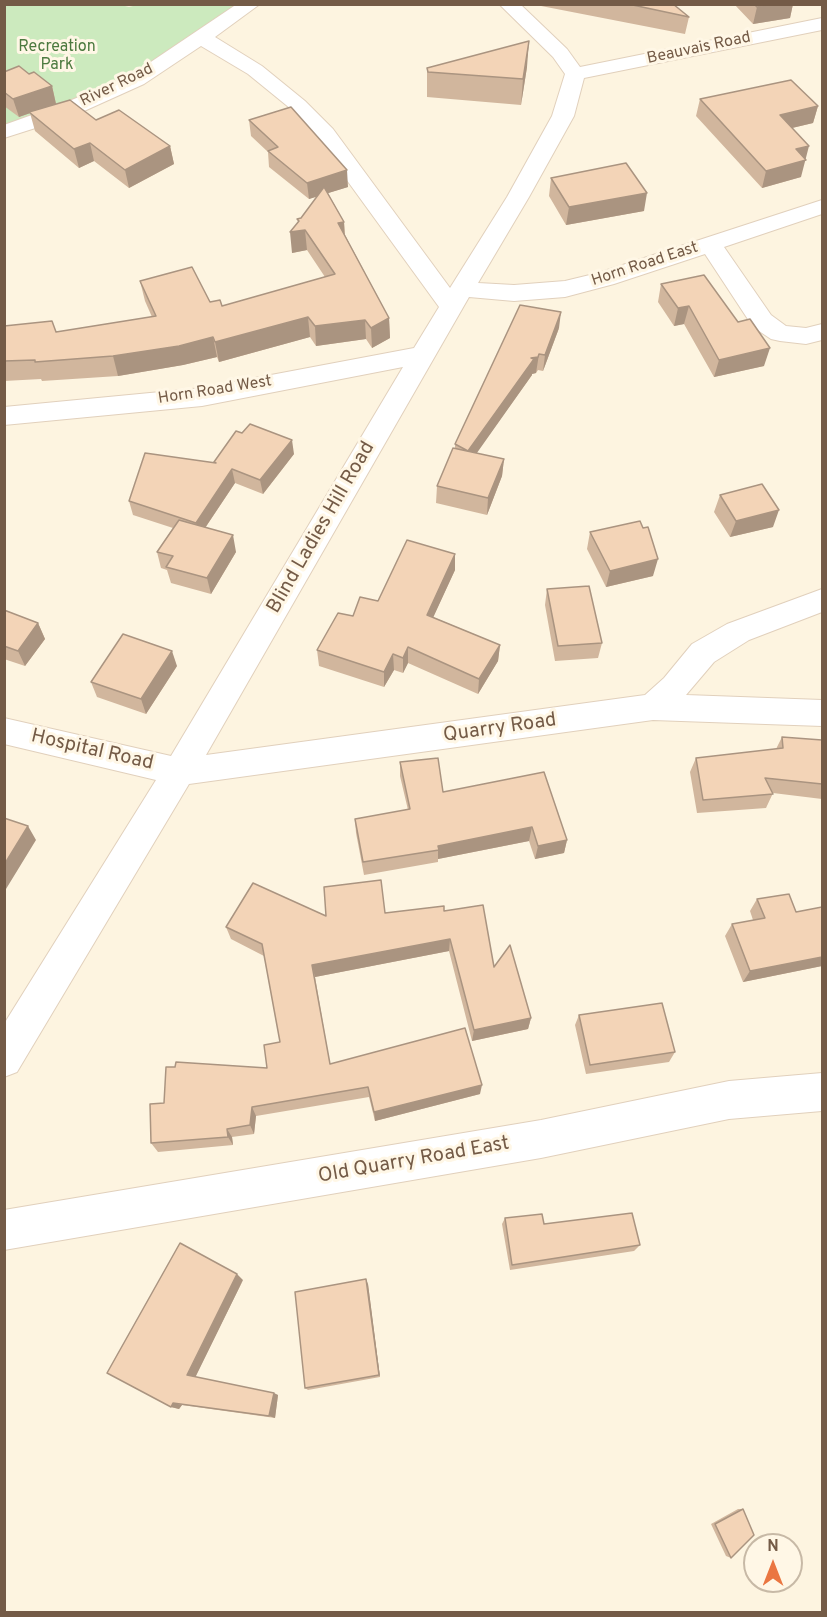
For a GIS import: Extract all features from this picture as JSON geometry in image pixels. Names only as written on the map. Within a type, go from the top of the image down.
[{"type":"street","name":"River Road","points":[[4,132],[65,111],[137,80],[251,4]]},
{"type":"street","points":[[507,4],[560,53],[575,74]]},
{"type":"street","name":"Beauvais Road","points":[[575,74],[822,24]]},
{"type":"street","points":[[202,38],[255,70],[298,105],[325,134],[457,298]]},
{"type":"street","name":"Blind Ladies Hill Road","points":[[4,1059],[179,772],[518,198],[563,116],[575,74]]},
{"type":"street","name":"Horn Road East","points":[[457,298],[565,289],[605,279],[822,207]]},
{"type":"street","points":[[709,243],[762,321],[780,333],[806,336],[822,332]]},
{"type":"street","name":"Horn Road West","points":[[4,416],[202,397],[424,355]]},
{"type":"street","points":[[653,707],[675,687],[703,653],[738,632],[822,600]]},
{"type":"street","name":"Quarry Road","points":[[179,772],[653,707],[822,713]]},
{"type":"street","name":"Hospital Road","points":[[4,731],[179,772]]},
{"type":"street","name":"Old Quarry Road East","points":[[4,1230],[541,1139],[729,1100],[822,1092]]},
{"type":"green space","name":"Recreation Park","points":[[117,4],[129,7],[141,4],[251,5],[137,80],[5,132],[4,5]]},
{"type":"building","points":[[628,4],[673,4],[689,17]]},
{"type":"building","points":[[754,4],[773,4],[757,7]]},
{"type":"building","points":[[529,41],[523,79],[428,72],[427,68]]},
{"type":"building","points":[[19,66],[29,74],[34,72],[52,86],[13,99],[4,92],[4,72]]},
{"type":"building","points":[[791,80],[818,106],[780,115],[809,146],[796,149],[806,160],[766,171],[700,99]]},
{"type":"building","points":[[70,100],[96,120],[119,110],[170,146],[125,170],[90,143],[74,149],[29,112]]},
{"type":"building","points":[[291,107],[347,170],[307,183],[268,151],[278,147],[249,120]]},
{"type":"building","points":[[626,163],[647,193],[569,207],[551,178]]},
{"type":"building","points":[[324,187],[344,222],[338,223],[389,318],[371,328],[365,320],[315,326],[308,317],[215,342],[213,337],[179,346],[113,356],[35,362],[35,360],[4,361],[4,326],[52,321],[56,332],[156,316],[140,281],[192,267],[210,302],[220,300],[222,306],[335,274],[305,230],[290,232],[299,221],[297,219],[301,218]]},
{"type":"building","points":[[704,275],[738,322],[750,319],[770,348],[719,360],[689,306],[678,308],[661,284]]},
{"type":"building","points":[[520,305],[561,312],[545,355],[539,354],[538,357],[531,358],[534,359],[468,451],[455,444]]},
{"type":"building","points":[[250,424],[292,440],[260,480],[232,469],[196,523],[129,501],[145,453],[216,463],[214,462],[236,431],[242,433]]},
{"type":"building","points":[[453,448],[504,459],[488,498],[437,486]]},
{"type":"building","points":[[762,484],[779,510],[736,521],[720,495]]},
{"type":"building","points":[[179,520],[233,535],[207,578],[166,567],[173,556],[157,552]]},
{"type":"building","points":[[640,521],[643,528],[648,527],[658,559],[610,571],[590,532]]},
{"type":"building","points":[[407,540],[455,554],[427,615],[500,645],[479,679],[408,647],[403,658],[393,654],[384,672],[317,650],[338,613],[353,616],[360,597],[378,601]]},
{"type":"building","points":[[589,586],[602,643],[558,646],[547,589]]},
{"type":"building","points":[[4,610],[38,623],[18,651],[4,646]]},
{"type":"building","points":[[123,634],[172,651],[141,699],[91,682]]},
{"type":"building","points":[[782,737],[822,740],[822,784],[765,778],[773,794],[703,800],[696,758],[783,748]]},
{"type":"building","points":[[438,758],[443,792],[544,772],[567,840],[538,846],[532,827],[438,846],[439,850],[363,862],[355,819],[410,809],[400,762]]},
{"type":"building","points":[[4,818],[28,826],[4,865]]},
{"type":"building","points":[[381,880],[385,913],[444,906],[444,911],[483,905],[494,967],[510,945],[531,1018],[474,1030],[450,939],[312,965],[330,1064],[465,1028],[482,1085],[374,1112],[368,1087],[252,1107],[250,1125],[227,1129],[228,1137],[151,1143],[150,1104],[164,1103],[166,1067],[175,1067],[176,1062],[267,1068],[264,1045],[280,1042],[262,944],[226,927],[253,883],[326,916],[324,887]]},
{"type":"building","points":[[789,894],[796,912],[822,907],[822,957],[750,971],[732,924],[765,918],[757,899]]},
{"type":"building","points":[[662,1003],[675,1052],[590,1065],[579,1015]]},
{"type":"building","points":[[632,1213],[640,1245],[512,1265],[505,1218],[542,1214],[544,1224]]},
{"type":"building","points":[[180,1243],[237,1274],[187,1375],[274,1393],[269,1416],[173,1403],[171,1407],[107,1373]]},
{"type":"building","points":[[366,1279],[379,1375],[305,1388],[295,1292]]},
{"type":"building","points":[[743,1509],[753,1533],[743,1533],[743,1546],[731,1558],[715,1524]]}]
